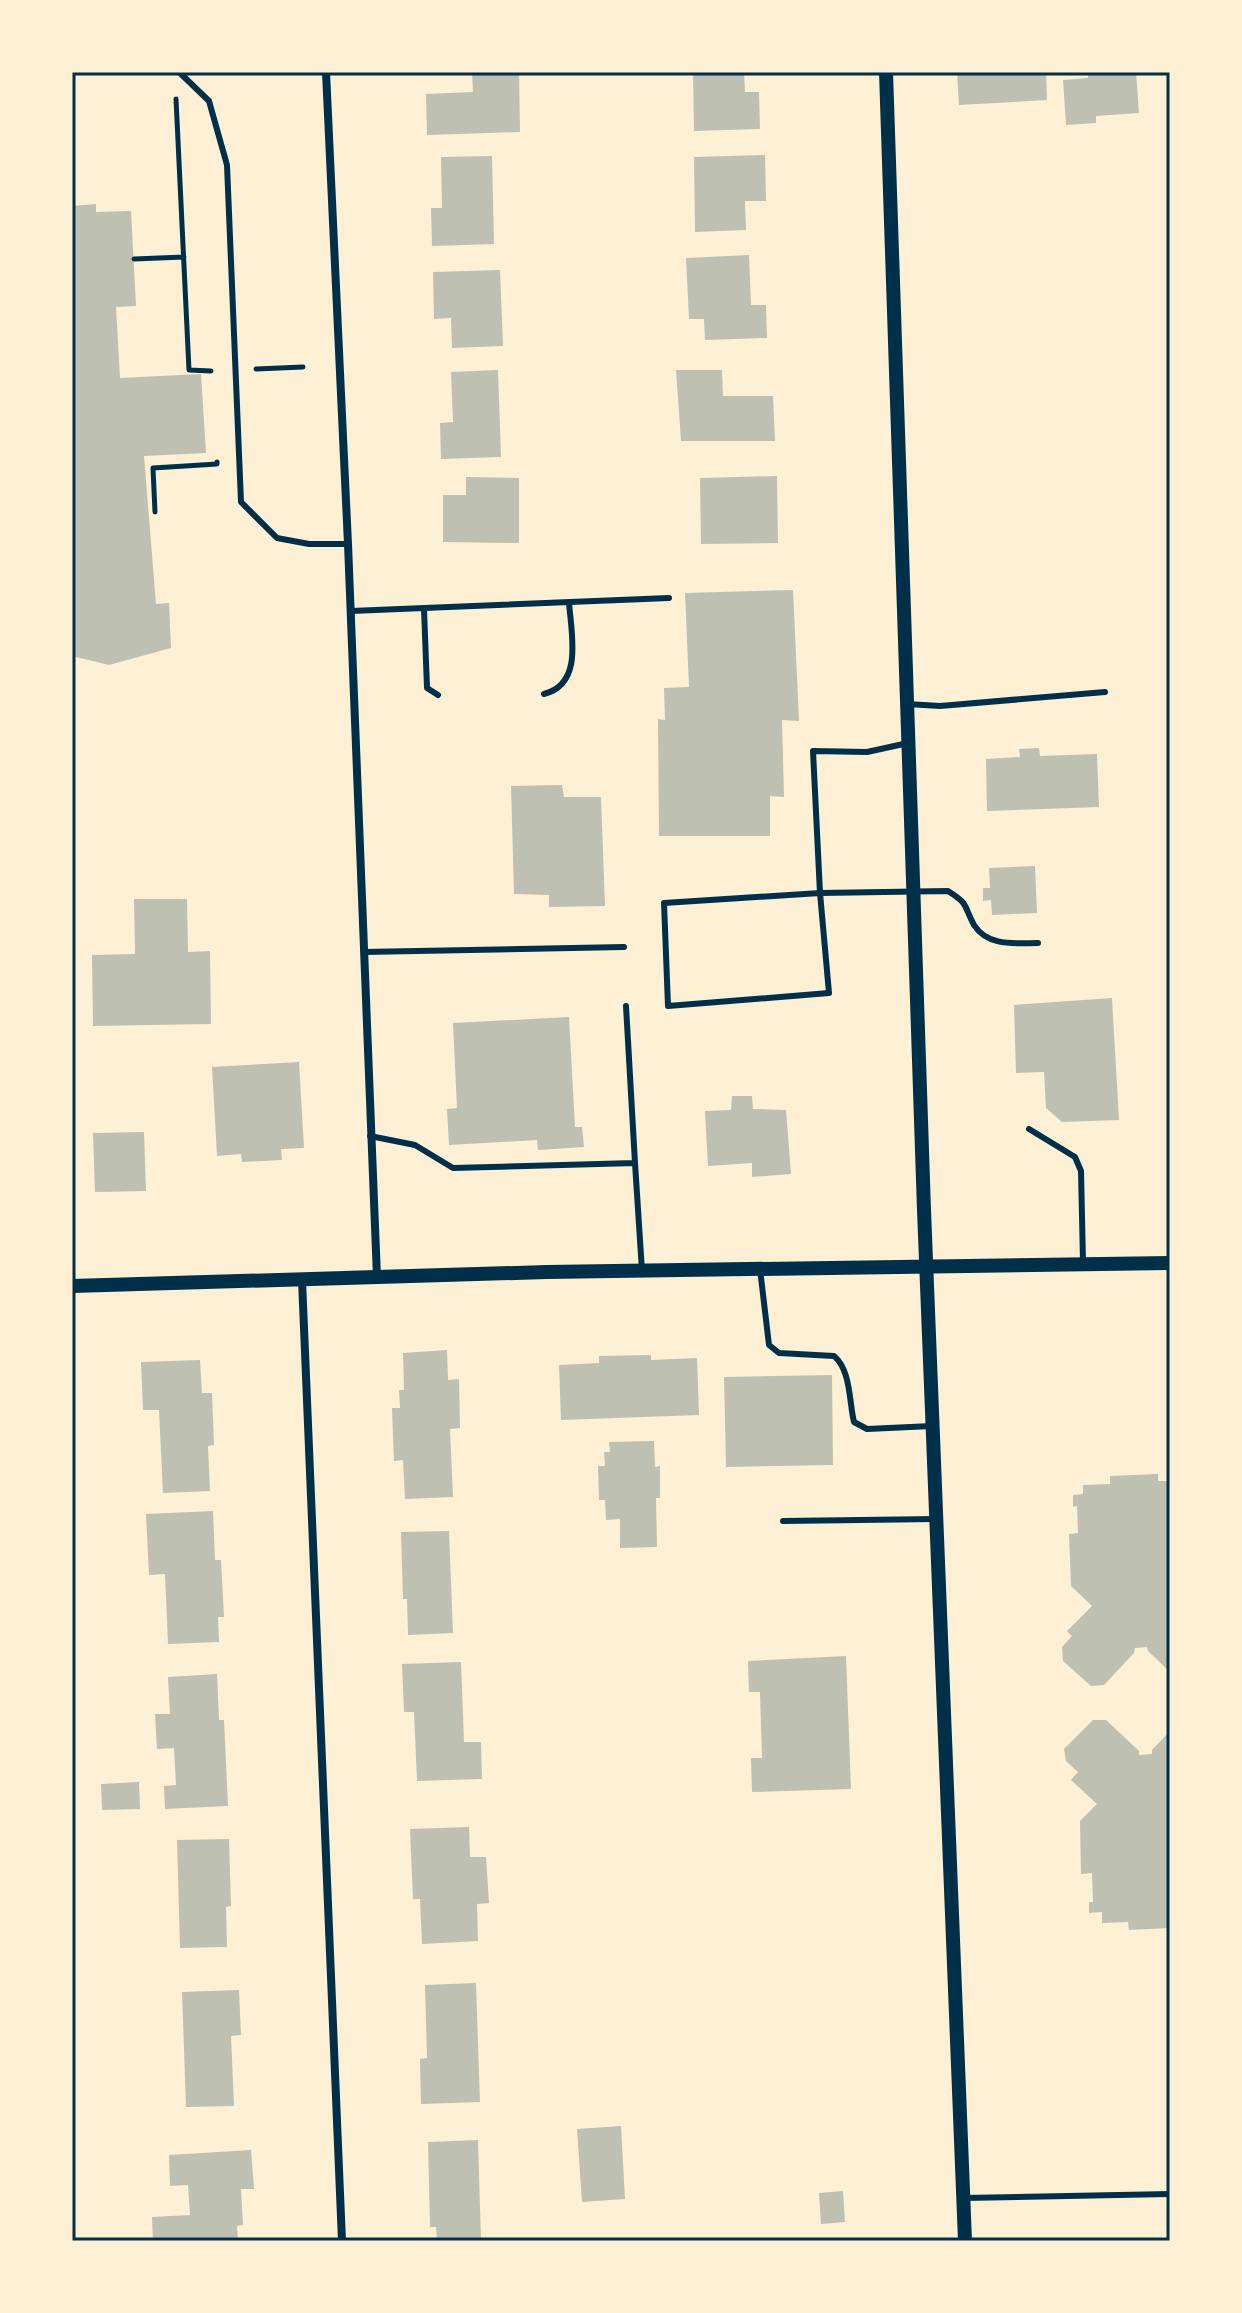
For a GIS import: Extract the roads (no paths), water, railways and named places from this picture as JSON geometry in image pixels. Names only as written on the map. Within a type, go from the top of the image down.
[{"type":"street","points":[[326,72],[377,1277]]},
{"type":"street","points":[[886,72],[926,1266],[965,2241]]},
{"type":"street","points":[[72,1286],[642,1271],[1170,1263]]},
{"type":"street","points":[[302,1280],[342,2241]]},
{"type":"lane","points":[[179,72],[209,101],[227,165],[241,502],[277,538],[309,544],[348,544]]},
{"type":"lane","points":[[351,611],[669,598]]},
{"type":"lane","points":[[544,694],[556,691],[567,678],[572,662],[569,602]]},
{"type":"lane","points":[[424,609],[427,688],[438,695]]},
{"type":"lane","points":[[907,704],[940,706],[1105,692]]},
{"type":"lane","points":[[908,743],[867,752],[813,751],[820,893],[829,993],[668,1006],[664,903],[820,893],[873,894],[913,889],[948,891],[964,901],[983,936],[993,941],[1038,943]]},
{"type":"lane","points":[[364,952],[624,947]]},
{"type":"lane","points":[[626,1006],[642,1271]]},
{"type":"lane","points":[[1029,1129],[1075,1157],[1081,1171],[1083,1264]]},
{"type":"lane","points":[[370,1136],[415,1145],[453,1168],[635,1163]]},
{"type":"lane","points":[[760,1269],[769,1345],[779,1353],[834,1356],[839,1360],[845,1374],[854,1422],[867,1429],[932,1426]]},
{"type":"lane","points":[[783,1521],[936,1519]]},
{"type":"lane","points":[[964,2198],[1170,2194]]}]
